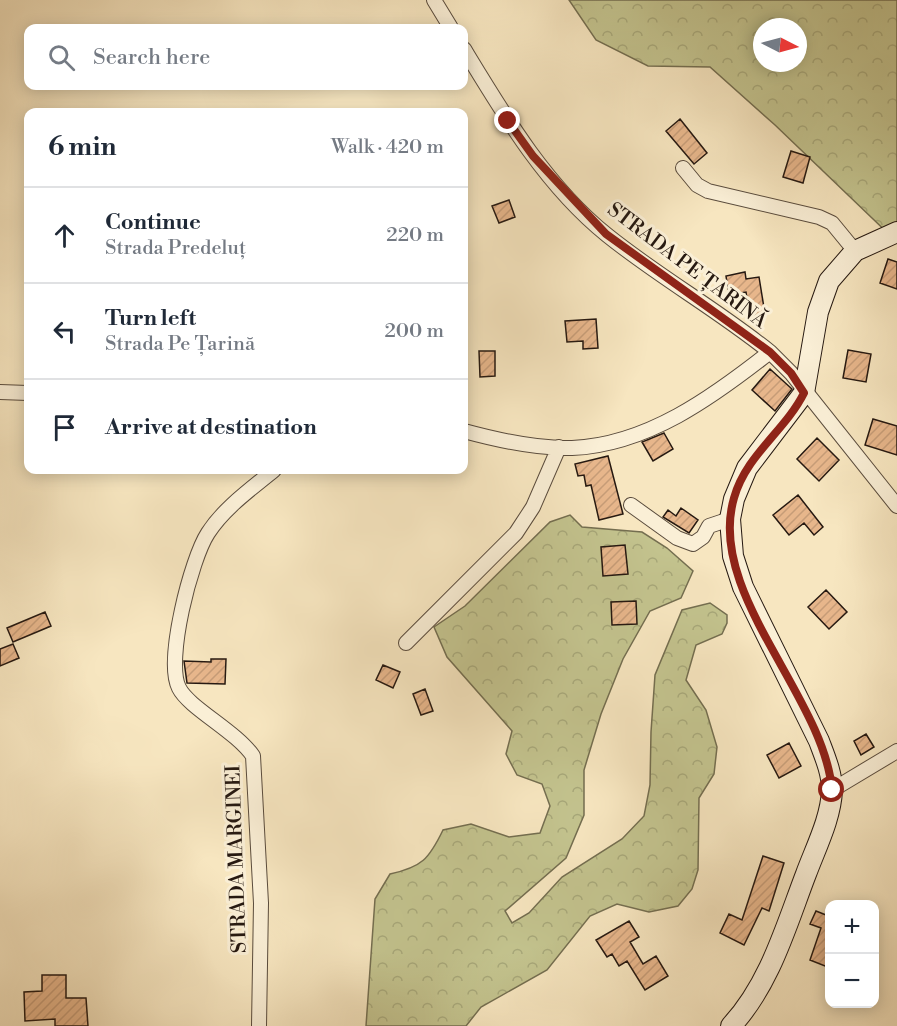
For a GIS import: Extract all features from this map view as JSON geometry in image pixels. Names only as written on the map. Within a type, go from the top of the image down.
[{"type":"main road","points":[[731,1026],[749,1004],[768,971],[823,829],[832,790],[822,749],[738,573],[729,538],[734,499],[747,468],[804,393],[824,294],[837,269],[855,251],[870,242],[897,232]]},
{"type":"street","points":[[434,0],[449,24]]},
{"type":"street","name":"STRADA PE ȚARINĂ","points":[[468,55],[533,156],[606,234],[770,352],[791,373],[804,393],[897,506]]},
{"type":"street","points":[[683,168],[697,185],[708,190],[792,210],[832,223],[855,251]]},
{"type":"street","points":[[468,432],[559,447],[594,445],[622,438],[686,412],[723,389],[770,352]]},
{"type":"street","points":[[0,392],[24,393]]},
{"type":"street","points":[[406,643],[516,533],[533,507],[559,447]]},
{"type":"street","name":"STRADA MARGINEI","points":[[259,1026],[261,903],[253,756],[245,744],[184,695],[176,679],[175,662],[179,622],[197,557],[207,534],[224,513],[269,474]]},
{"type":"street","points":[[631,505],[677,538],[693,544],[703,537],[709,526],[730,519]]},
{"type":"street","points":[[832,790],[897,751]]},
{"type":"green space","points":[[569,0],[897,0],[897,242],[775,125],[710,67],[648,66],[596,40]]},
{"type":"green space","points":[[570,515],[582,527],[642,532],[667,548],[693,571],[681,598],[650,611],[623,659],[601,714],[584,770],[584,815],[566,858],[505,911],[512,923],[529,913],[562,877],[622,839],[644,816],[650,785],[655,675],[682,610],[710,603],[727,615],[727,623],[722,634],[696,645],[686,680],[706,710],[717,747],[714,774],[699,798],[698,870],[692,889],[678,906],[649,912],[617,904],[590,916],[547,970],[481,1007],[466,1026],[366,1026],[375,899],[390,874],[417,865],[429,855],[443,830],[471,824],[509,837],[540,833],[550,806],[542,784],[517,775],[506,754],[512,731],[447,657],[434,627],[465,606],[550,522]]},
{"type":"building","points":[[680,119],[707,153],[694,164],[666,131]]},
{"type":"building","points":[[791,151],[810,157],[803,183],[783,177]]},
{"type":"building","points":[[509,200],[515,217],[499,223],[492,206]]},
{"type":"building","points":[[888,259],[897,262],[897,289],[880,283]]},
{"type":"building","points":[[745,272],[746,279],[759,277],[765,314],[750,316],[746,292],[729,295],[726,276]]},
{"type":"building","points":[[596,319],[598,348],[583,349],[583,341],[567,342],[565,321]]},
{"type":"building","points":[[848,350],[871,354],[866,382],[843,378]]},
{"type":"building","points":[[479,351],[495,351],[495,376],[480,377]]},
{"type":"building","points":[[770,369],[792,389],[775,411],[752,390]]},
{"type":"building","points":[[873,419],[897,426],[897,455],[865,445]]},
{"type":"building","points":[[664,433],[673,449],[653,461],[642,442]]},
{"type":"building","points":[[817,438],[839,460],[819,481],[797,459]]},
{"type":"building","points":[[608,456],[623,514],[599,520],[591,485],[586,486],[584,475],[578,476],[575,464]]},
{"type":"building","points":[[798,495],[823,527],[814,535],[804,523],[789,535],[773,515]]},
{"type":"building","points":[[681,508],[698,520],[689,533],[663,517],[668,510],[676,516]]},
{"type":"building","points":[[625,545],[628,574],[603,576],[601,547]]},
{"type":"building","points":[[826,590],[847,612],[829,629],[808,607]]},
{"type":"building","points":[[636,601],[637,624],[612,625],[611,602]]},
{"type":"building","points":[[45,612],[51,626],[13,642],[7,628]]},
{"type":"building","points":[[13,644],[19,658],[0,666],[0,649]]},
{"type":"building","points":[[211,659],[226,659],[225,684],[187,683],[184,661],[211,662]]},
{"type":"building","points":[[383,665],[400,672],[393,688],[376,680]]},
{"type":"building","points":[[425,689],[433,711],[421,715],[413,694]]},
{"type":"building","points":[[866,734],[874,747],[861,755],[854,741]]},
{"type":"building","points":[[789,743],[801,766],[779,778],[767,755]]},
{"type":"building","points":[[763,856],[784,863],[769,911],[762,908],[744,945],[720,933],[729,914],[742,920]]},
{"type":"building","points":[[816,911],[825,915],[825,966],[810,960],[821,928],[810,924]]},
{"type":"building","points":[[629,921],[639,937],[630,942],[643,964],[656,956],[668,976],[645,990],[627,961],[619,966],[612,954],[607,957],[596,940]]},
{"type":"building","points":[[42,975],[66,975],[66,998],[86,998],[88,1026],[55,1026],[55,1019],[25,1021],[24,992],[42,991]]},
{"type":"route","points":[[508,121],[533,156],[606,234],[770,352],[791,373],[804,393],[795,408],[747,468],[734,499],[729,538],[738,573],[751,606],[826,757],[832,790]]}]
